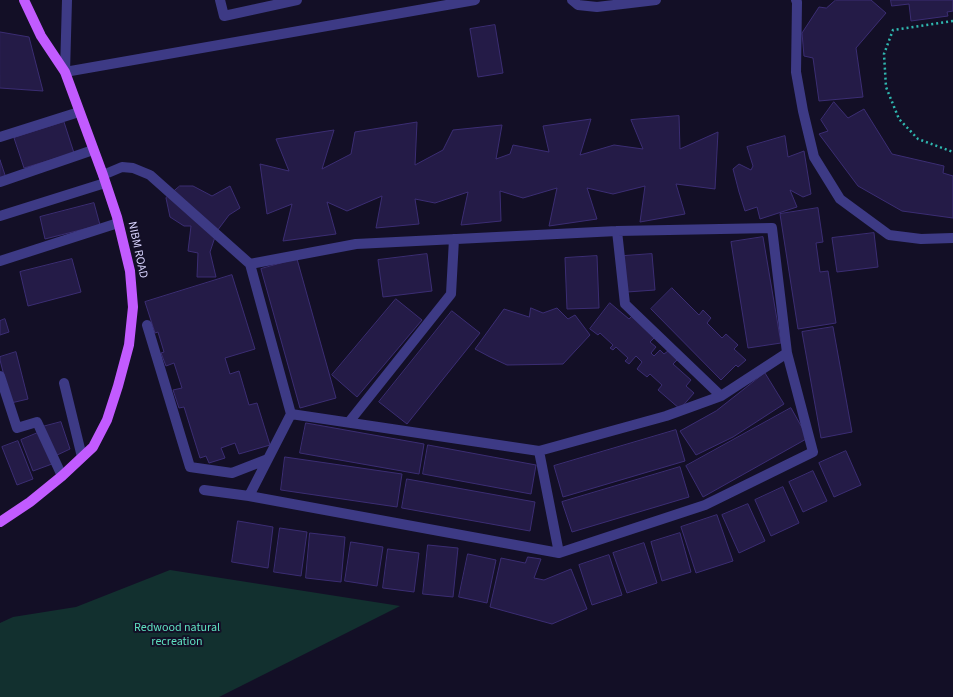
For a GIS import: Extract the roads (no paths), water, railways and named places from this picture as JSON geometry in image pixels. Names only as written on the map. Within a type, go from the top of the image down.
[{"type":"main road","name":"NIBM ROAD","points":[[0,522],[30,502],[62,476],[93,446],[107,420],[118,386],[129,345],[133,307],[130,271],[118,223],[104,179],[65,72],[41,36],[24,0]]},
{"type":"street","points":[[67,0],[65,72],[475,0]]},
{"type":"street","points":[[220,0],[224,16],[297,0]]},
{"type":"street","points":[[572,0],[578,5],[597,7],[656,0]]},
{"type":"street","points":[[798,1],[796,72],[803,111],[814,157],[840,199],[889,235],[921,239],[953,238]]},
{"type":"street","points":[[0,137],[79,112]]},
{"type":"street","points":[[0,182],[93,150]]},
{"type":"street","points":[[0,216],[104,179],[122,167],[133,168],[150,175],[250,264],[291,414],[249,496]]},
{"type":"street","points":[[0,260],[118,223]]},
{"type":"street","points":[[204,490],[249,496],[559,553],[705,505],[813,452],[787,353],[772,228],[617,231],[356,244],[250,264]]},
{"type":"street","points":[[617,231],[625,304],[721,396]]},
{"type":"street","points":[[349,422],[451,294],[454,239]]},
{"type":"street","points":[[147,325],[190,467],[232,473],[268,459]]},
{"type":"street","points":[[291,414],[539,451],[666,416],[721,396],[787,353]]},
{"type":"street","points":[[0,376],[17,428],[37,422],[62,476]]},
{"type":"street","points":[[64,383],[82,457]]},
{"type":"street","points":[[539,451],[559,553]]},
{"type":"park label","name":"Redwood natural recreation","points":[[177,635]]}]
